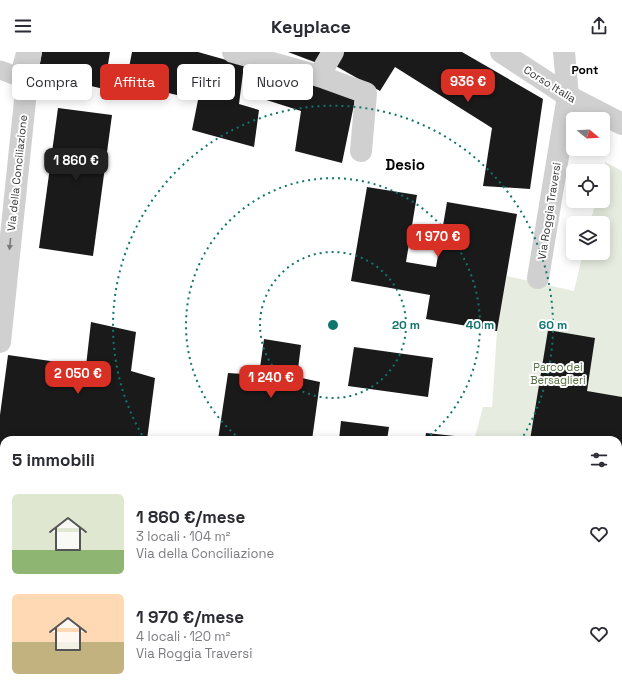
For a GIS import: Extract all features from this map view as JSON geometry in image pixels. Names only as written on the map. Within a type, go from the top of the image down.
[{"type":"street","points":[[0,70],[19,77],[26,52]]},
{"type":"street","name":"Via della Conciliazione","points":[[0,342],[31,52]]},
{"type":"street","points":[[233,52],[318,76],[366,93],[361,151]]},
{"type":"street","points":[[318,76],[333,52]]},
{"type":"street","name":"Corso Italia","points":[[501,52],[568,96],[622,124]]},
{"type":"street","name":"Via Roggia Traversi","points":[[538,278],[568,96],[564,52]]},
{"type":"green space","name":"Parco dei Bersaglieri","points":[[610,165],[622,171],[622,436],[475,436],[483,407],[492,407],[497,331],[507,276],[574,291],[581,260],[610,260],[610,216],[592,216],[594,208],[610,208]]},
{"type":"building","points":[[42,52],[110,52],[108,64],[100,64],[100,88],[92,86],[92,64],[40,64]]},
{"type":"building","points":[[132,52],[198,52],[243,65],[239,104],[259,110],[254,147],[192,130],[198,100],[235,100],[235,64],[177,64],[177,95],[169,93],[169,64],[130,64]]},
{"type":"building","points":[[288,52],[323,52],[317,63]]},
{"type":"building","points":[[342,52],[462,52],[543,99],[530,189],[483,186],[492,128],[395,67],[380,91],[334,65]]},
{"type":"building","points":[[313,84],[356,95],[342,163],[295,151],[301,111],[266,100],[313,100]]},
{"type":"building","points":[[58,108],[112,115],[93,256],[39,248]]},
{"type":"building","points":[[367,187],[417,195],[406,262],[436,267],[447,202],[517,214],[497,331],[426,319],[430,295],[351,281]]},
{"type":"building","points":[[91,322],[136,332],[131,371],[155,378],[148,436],[0,436],[0,415],[8,355],[86,366]]},
{"type":"building","points":[[548,330],[595,338],[587,391],[622,397],[622,436],[531,436]]},
{"type":"building","points":[[264,339],[301,345],[297,377],[320,382],[313,436],[219,436],[228,373],[259,375]]},
{"type":"building","points":[[354,347],[433,358],[428,397],[348,386]]},
{"type":"building","points":[[341,421],[389,427],[388,436],[339,436]]},
{"type":"building","points":[[426,433],[455,436],[426,436]]},
{"type":"district","name":"Pont","points":[[585,70]]},
{"type":"district","name":"Desio","points":[[405,165]]}]
